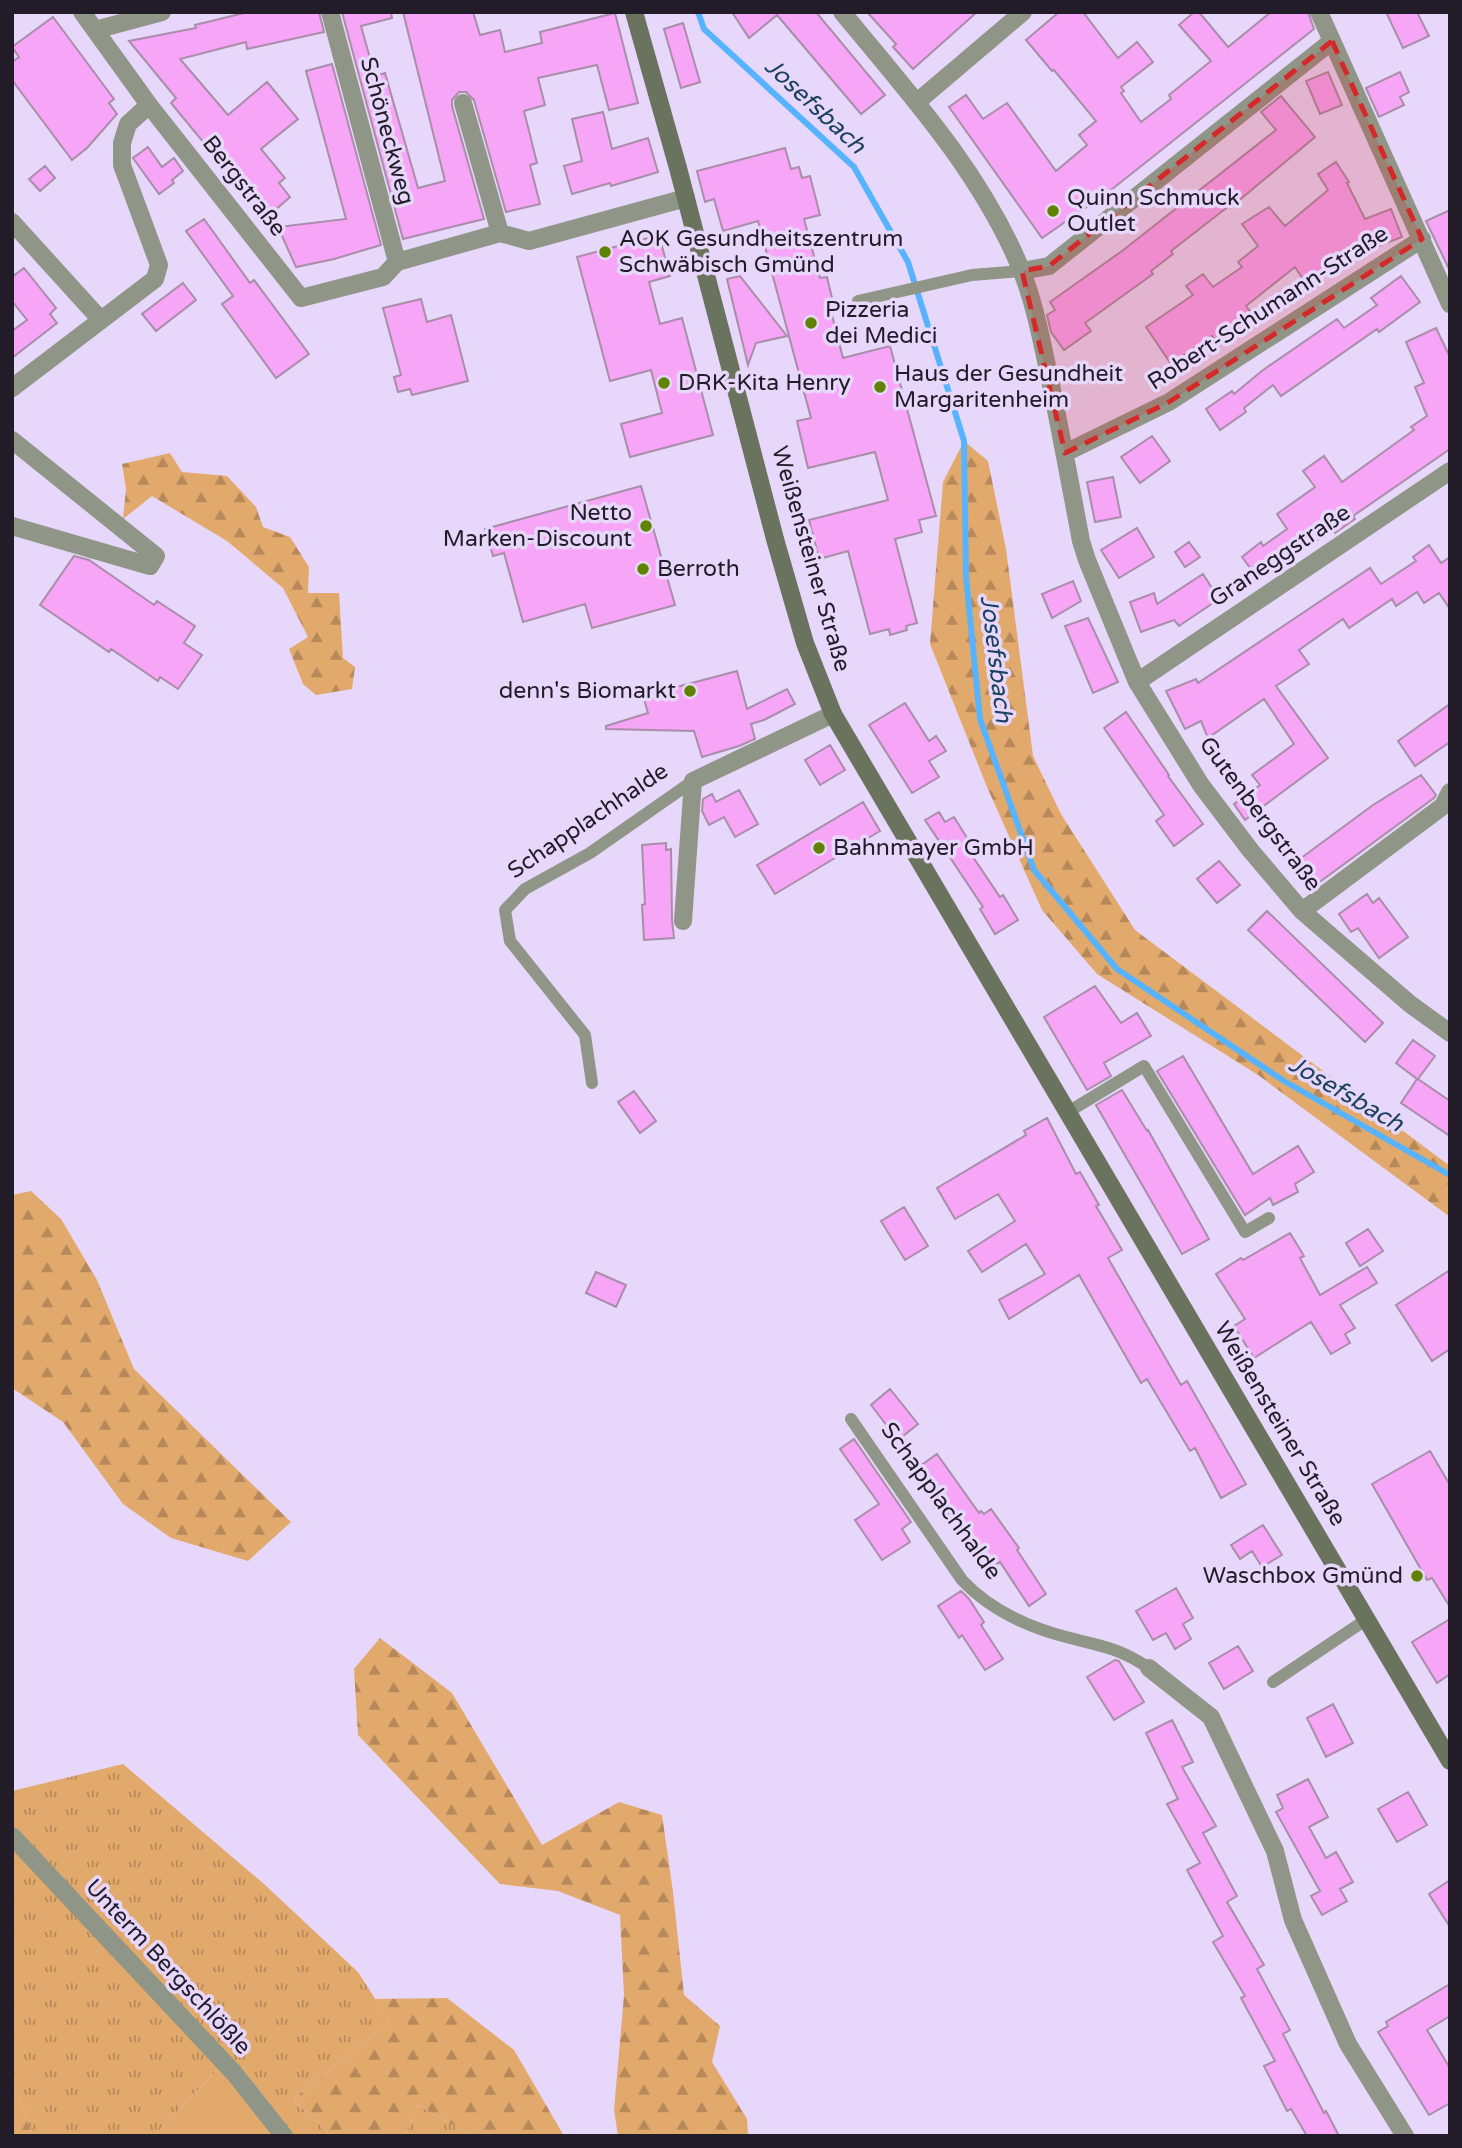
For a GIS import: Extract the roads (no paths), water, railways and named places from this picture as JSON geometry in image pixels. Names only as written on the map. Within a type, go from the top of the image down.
[{"type":"main road","name":"Weißensteiner Straße","points":[[634,12],[686,198],[775,539],[805,643],[833,714],[1450,1761]]},
{"type":"street","name":"Bergstraße","points":[[82,12],[149,105],[301,298],[383,277],[397,262]]},
{"type":"street","points":[[95,30],[162,12]]},
{"type":"street","name":"Schöneckweg","points":[[330,12],[397,262]]},
{"type":"street","name":"Gutenbergstraße","points":[[842,12],[917,102],[958,157],[1004,232],[1022,271],[1041,338],[1087,560],[1137,682],[1201,785],[1251,851],[1302,911],[1410,1004],[1450,1033]]},
{"type":"street","points":[[917,102],[1023,12]]},
{"type":"street","points":[[1319,12],[1450,304]]},
{"type":"street","points":[[1022,271],[1049,266],[1332,41]]},
{"type":"street","points":[[463,103],[500,233]]},
{"type":"street","points":[[14,385],[155,279],[159,265],[122,165],[122,143],[128,124],[149,105]]},
{"type":"street","points":[[397,262],[500,233],[529,242],[686,198]]},
{"type":"street","points":[[12,222],[100,319]]},
{"type":"street","name":"Robert-Schumann-Straße","points":[[1065,453],[1169,402],[1422,239]]},
{"type":"street","points":[[12,440],[156,556],[150,566],[12,526]]},
{"type":"street","name":"Graneggstraße","points":[[1137,682],[1450,471]]},
{"type":"street","name":"Schapplachhalde","points":[[683,921],[693,781],[833,714]]},
{"type":"street","points":[[1302,911],[1447,805]]},
{"type":"street","points":[[1149,1668],[1211,1717],[1275,1851],[1293,1920],[1348,2044],[1405,2136]]},
{"type":"street","name":"Unterm Bergschlößle","points":[[12,1836],[234,2073],[284,2136]]},
{"type":"lane","points":[[858,301],[972,275],[1022,271]]},
{"type":"lane","name":"Schapplachhalde","points":[[592,1083],[585,1035],[510,941],[505,911],[524,889],[590,853],[693,781]]},
{"type":"lane","points":[[1068,1112],[1144,1066],[1245,1232],[1269,1218]]},
{"type":"lane","name":"Schapplachhalde","points":[[851,1419],[962,1580],[979,1598],[999,1611],[1067,1638],[1111,1647],[1149,1668]]},
{"type":"lane","points":[[1273,1682],[1367,1619]]},
{"type":"waterway","name":"Josefsbach","points":[[698,12],[704,29],[854,167],[908,262],[964,441],[966,576],[980,719],[1034,870],[1117,969],[1284,1081],[1450,1175]]},
{"type":"place","name":"Quinn Schmuck Outlet","points":[[1053,211]]},
{"type":"place","name":"AOK Gesundheitszentrum Schwäbisch Gmünd","points":[[605,252]]},
{"type":"place","name":"Pizzeria dei Medici","points":[[811,323]]},
{"type":"place","name":"DRK-Kita Henry","points":[[664,383]]},
{"type":"place","name":"Haus der Gesundheit Margaritenheim","points":[[880,387]]},
{"type":"place","name":"Netto Marken-Discount","points":[[646,526]]},
{"type":"place","name":"Berroth","points":[[643,569]]},
{"type":"place","name":"denn's Biomarkt","points":[[690,691]]},
{"type":"place","name":"Bahnmayer GmbH","points":[[819,848]]},
{"type":"place","name":"Waschbox Gmünd","points":[[1417,1576]]}]
